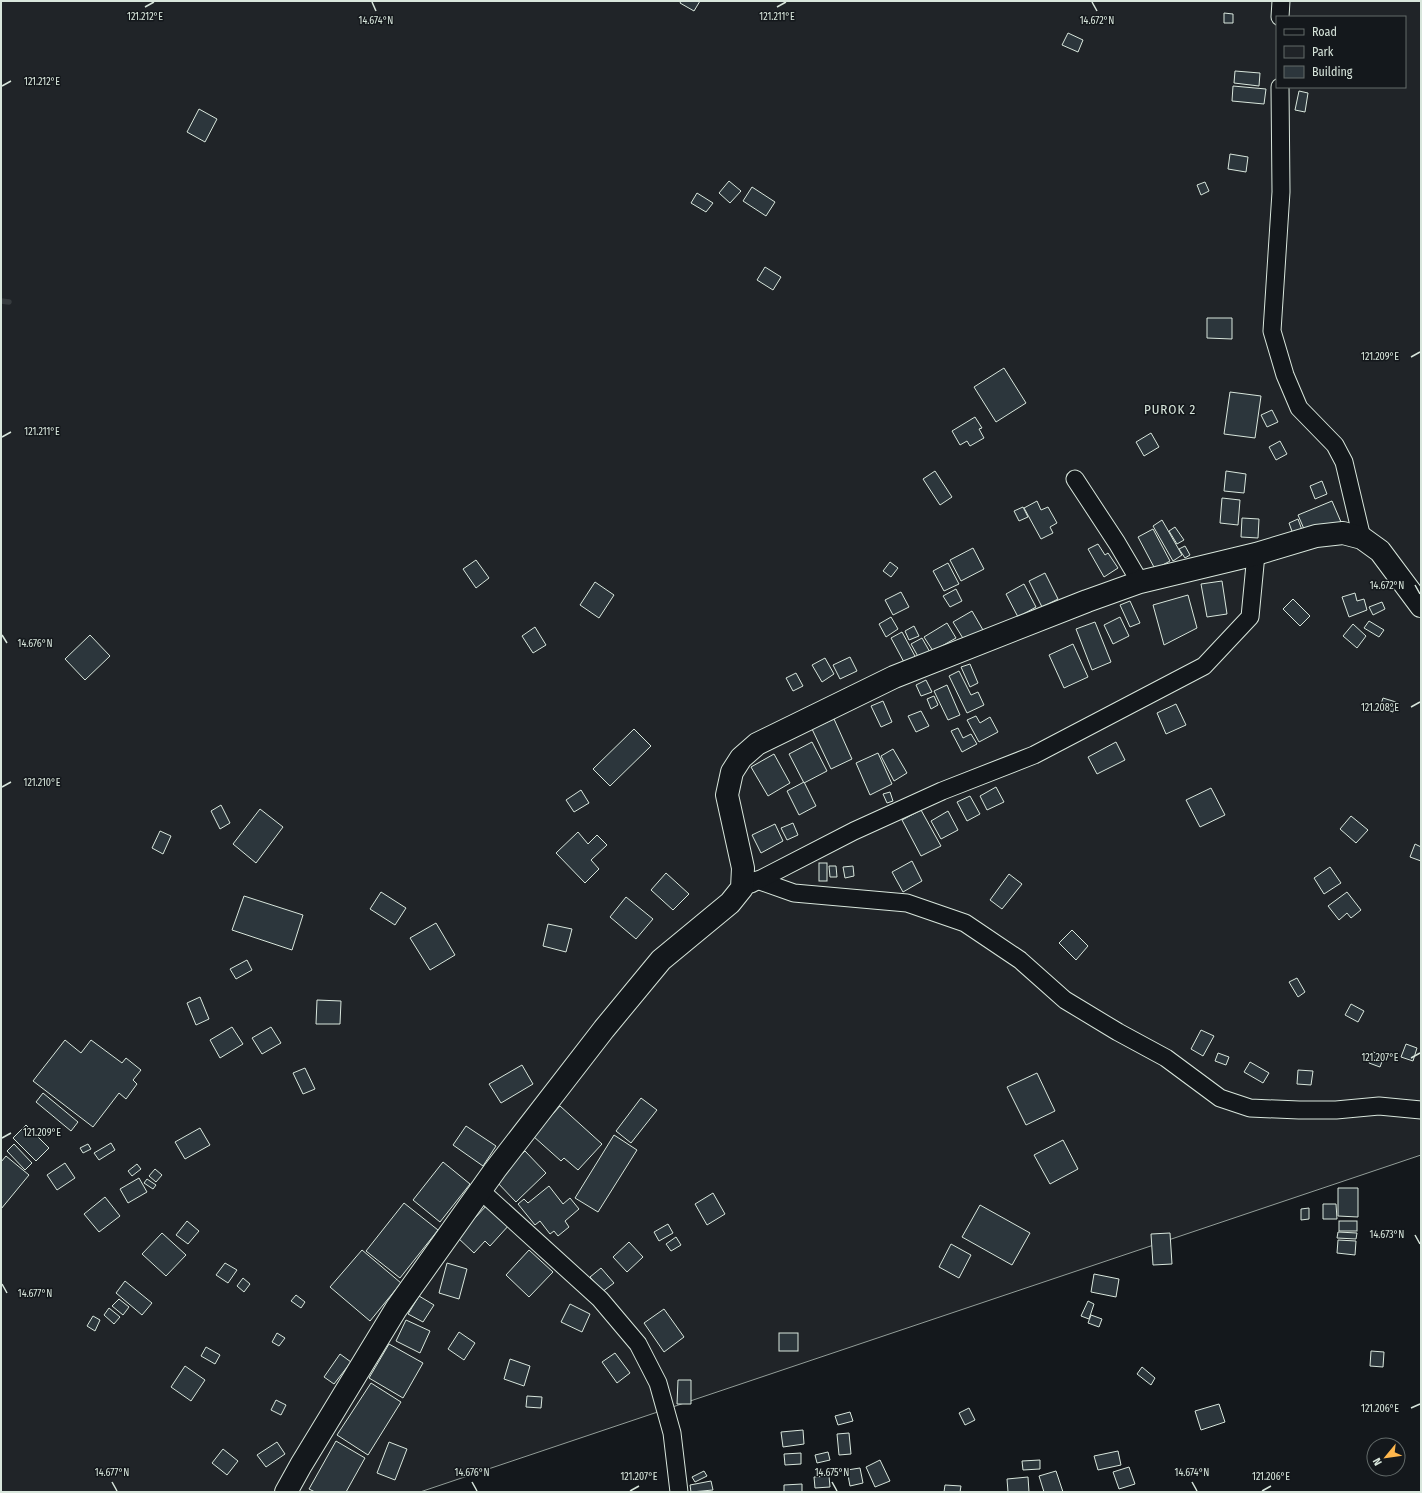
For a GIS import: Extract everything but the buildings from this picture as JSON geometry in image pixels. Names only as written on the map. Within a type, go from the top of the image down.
[{"type":"street","points":[[1280,16],[1281,1]]},
{"type":"street","points":[[1280,88],[1281,192],[1272,331],[1285,375],[1299,408],[1335,445],[1344,462],[1362,538]]},
{"type":"street","points":[[1075,478],[1118,543],[1140,582]]},
{"type":"street","points":[[750,884],[743,868],[727,795],[732,772],[741,758],[757,744],[894,677],[1087,601],[1140,582],[1256,554],[1316,536],[1343,533],[1362,538],[1380,551],[1421,606]]},
{"type":"street","points":[[286,1492],[396,1309],[480,1190],[604,1029],[661,960],[730,903],[750,884],[854,831],[942,791],[1034,755],[1204,666],[1250,617],[1256,554]]},
{"type":"street","points":[[750,884],[794,893],[907,903],[965,923],[1020,960],[1065,1000],[1118,1032],[1166,1058],[1220,1098],[1250,1108],[1321,1110],[1379,1106],[1421,1110]]},
{"type":"street","points":[[480,1190],[600,1300],[638,1344],[658,1383],[672,1433],[679,1492]]},
{"type":"green space","points":[[1,1],[1421,1],[1421,1155],[420,1492],[1,1492]]},
{"type":"waterway","points":[[1,301],[9,302]]},
{"type":"district","name":"PUROK 2","points":[[1170,409]]}]
